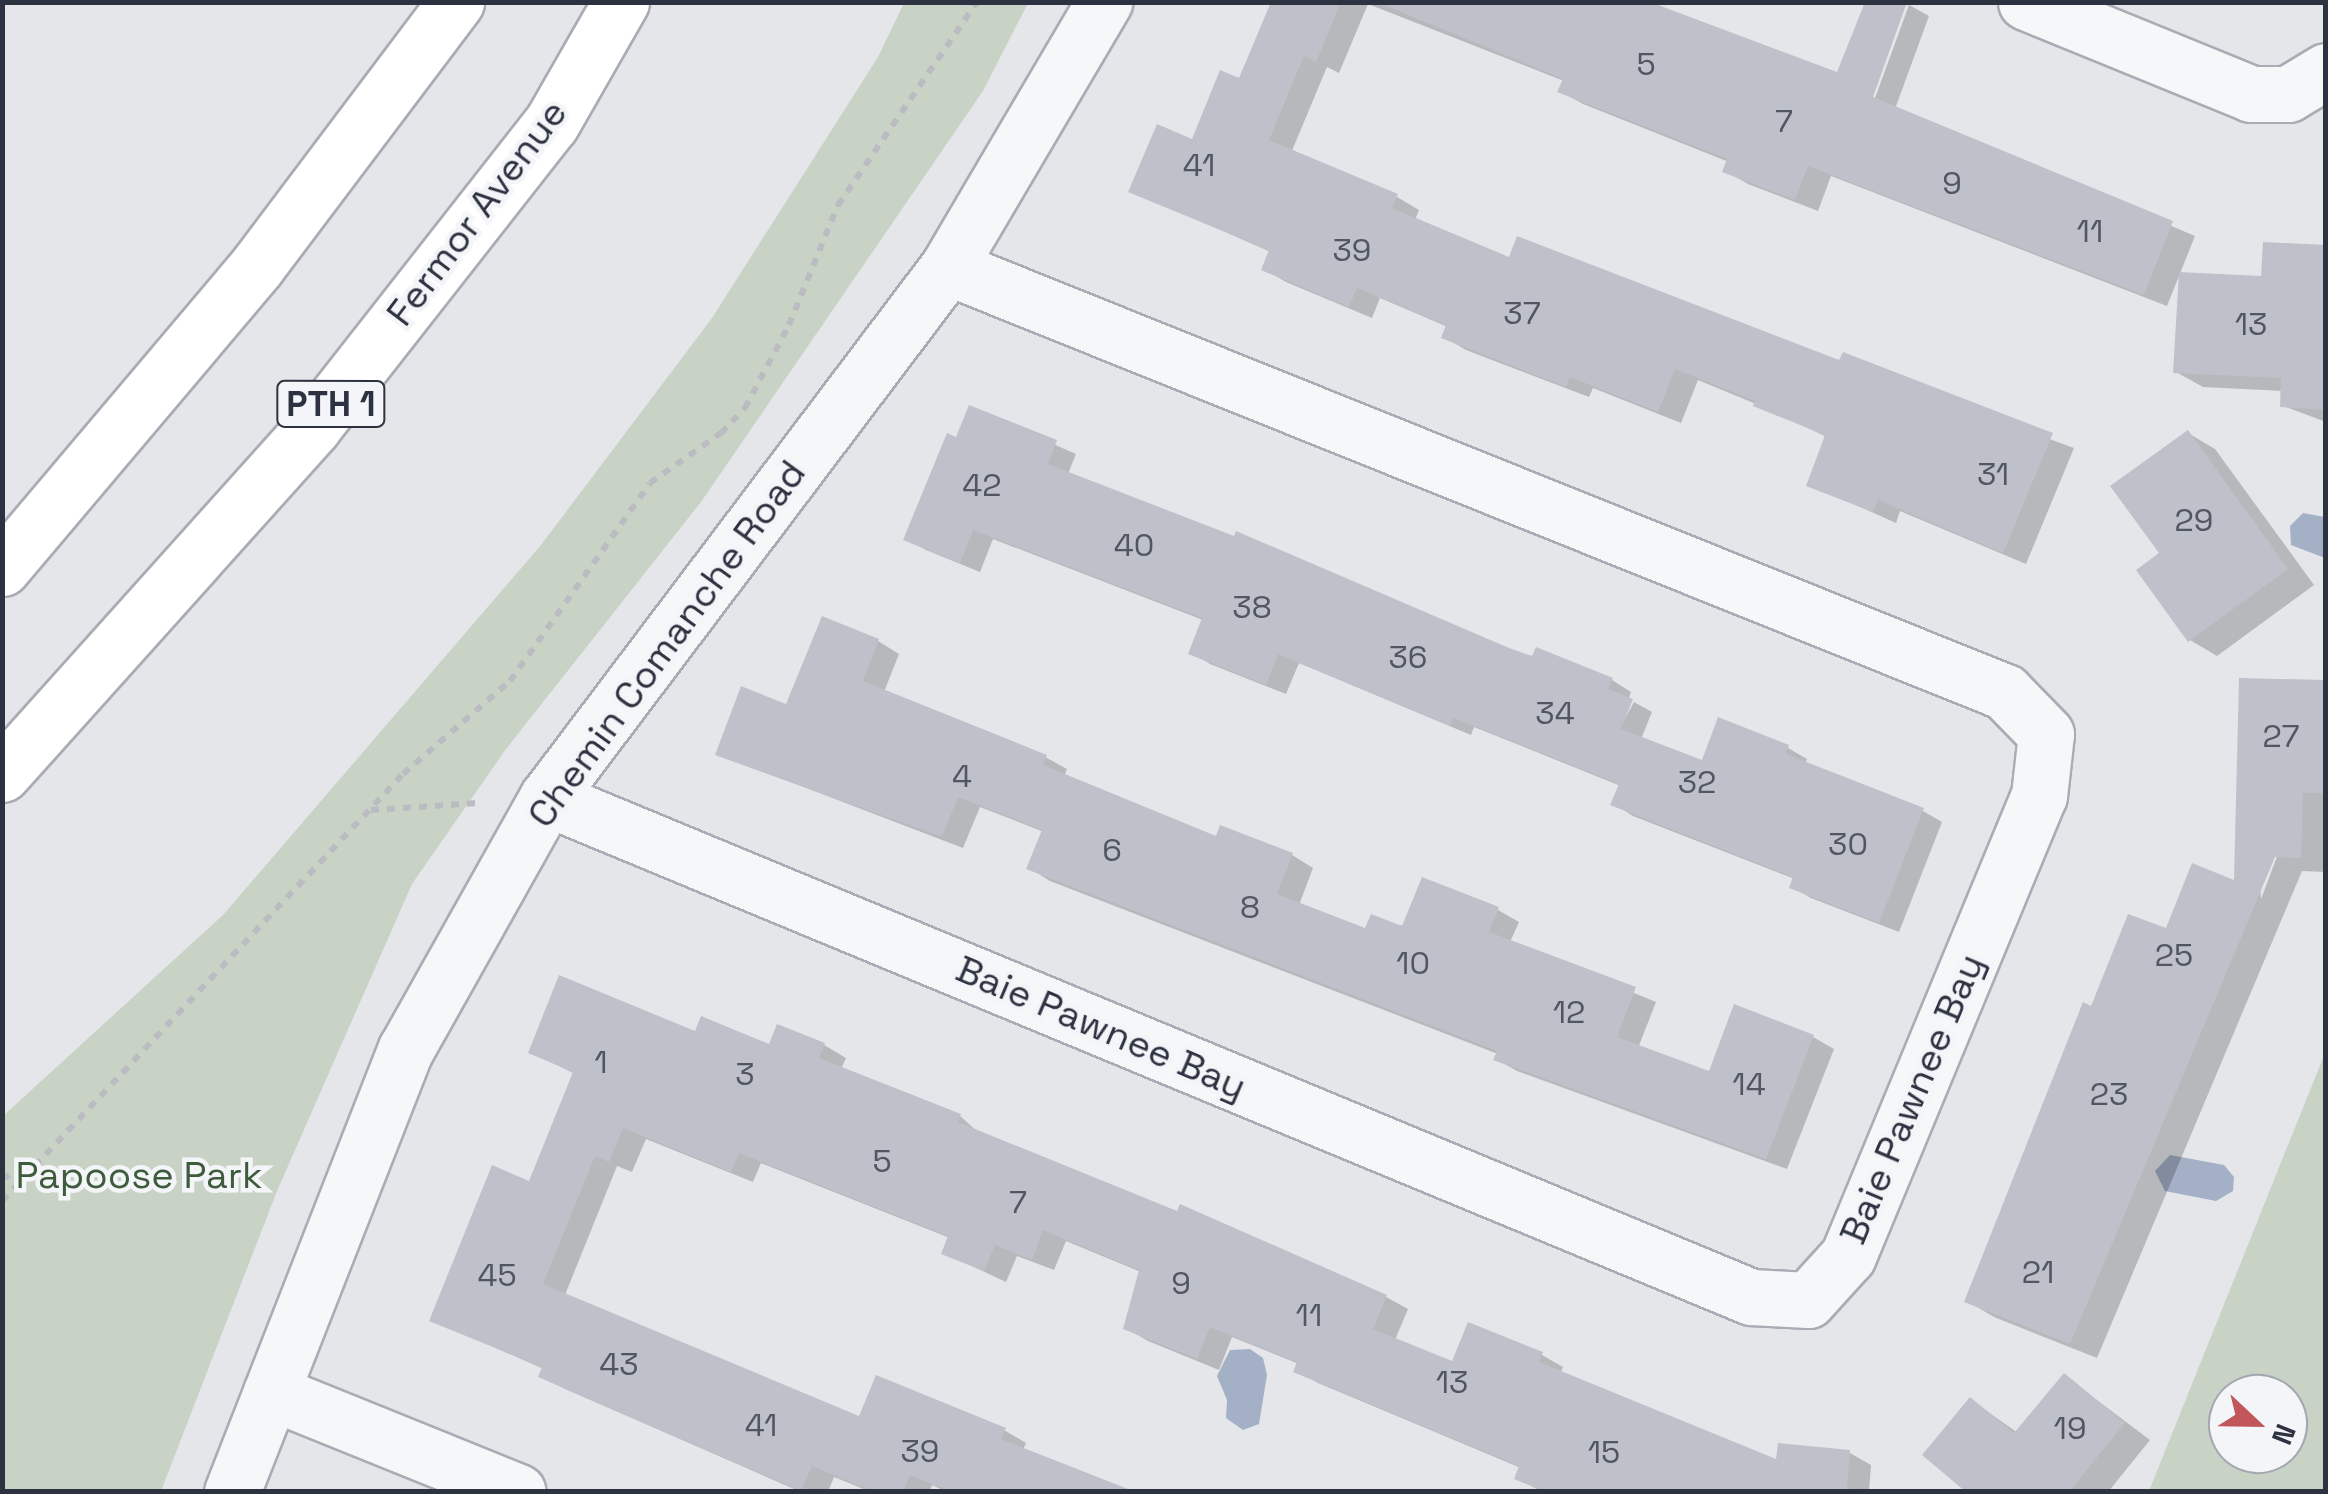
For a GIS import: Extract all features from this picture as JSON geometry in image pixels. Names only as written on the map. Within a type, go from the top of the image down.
[{"type":"highway","points":[[2,568],[257,266],[456,2]]},
{"type":"highway","name":"Fermor Avenue","points":[[2,774],[313,427],[551,124],[621,2]]},
{"type":"street","name":"Chemin Comanche Road","points":[[232,1492],[406,1050],[547,798],[948,267],[1104,2]]},
{"type":"street","points":[[2026,2],[2251,94],[2288,94],[2326,71]]},
{"type":"street","name":"Baie Pawnee Bay","points":[[547,798],[1751,1297],[1808,1300],[1848,1256],[2039,796],[2046,734],[2006,692],[948,267]]},
{"type":"street","points":[[272,1392],[518,1492]]},
{"type":"path","points":[[2,1201],[34,1161],[370,810],[510,681],[650,482],[721,433],[744,408],[789,325],[838,205],[977,2]]},
{"type":"path","points":[[370,810],[547,798]]},
{"type":"path","points":[[2,1179],[34,1161]]},
{"type":"green space","name":"Papoose Park","points":[[904,3],[1028,3],[983,91],[701,502],[506,749],[412,884],[277,1191],[161,1491],[3,1491],[3,1116],[223,915],[541,545],[712,318],[878,57]]},
{"type":"green space","points":[[2325,1053],[2325,1491],[2149,1491]]},
{"type":"water","points":[[2303,513],[2325,517],[2325,558],[2291,545],[2290,526]]},
{"type":"water","points":[[2170,1155],[2224,1165],[2234,1177],[2233,1191],[2216,1201],[2165,1191],[2155,1171]]},
{"type":"water","points":[[1250,1349],[1263,1358],[1267,1375],[1259,1424],[1243,1430],[1226,1418],[1227,1400],[1217,1376],[1230,1350]]},
{"type":"building","points":[[1271,2],[1341,2],[1316,62],[1304,56],[1269,140],[1398,194],[1392,208],[1509,257],[1517,236],[1839,360],[1843,352],[2053,433],[2003,553],[1878,500],[1873,512],[1806,486],[1825,435],[1753,406],[1755,401],[1675,369],[1658,412],[1570,377],[1566,387],[1441,338],[1446,325],[1357,288],[1349,307],[1261,270],[1269,250],[1128,192],[1157,124],[1192,139],[1220,70],[1239,78]]},
{"type":"building","points":[[1377,2],[1650,2],[1837,72],[1865,2],[1907,2],[1873,97],[2173,221],[2144,295],[1808,166],[1795,200],[1722,172],[1727,159],[1557,92],[1563,79]]},
{"type":"building","points":[[2263,242],[2326,245],[2326,410],[2280,407],[2281,378],[2173,373],[2179,272],[2261,276]]},
{"type":"building","points":[[969,405],[1057,440],[1048,464],[1234,536],[1236,531],[1509,648],[1532,656],[1536,647],[1613,678],[1608,689],[1633,699],[1621,729],[1702,760],[1718,717],[1789,745],[1786,754],[1924,808],[1879,923],[1789,888],[1793,877],[1610,805],[1619,784],[1454,718],[1450,726],[1278,654],[1266,685],[1188,654],[1202,618],[973,530],[960,563],[903,540],[947,433],[956,437]]},
{"type":"building","points":[[2188,430],[2288,569],[2188,642],[2136,570],[2159,553],[2110,486]]},
{"type":"building","points":[[822,616],[879,639],[863,681],[1047,755],[1043,765],[1216,836],[1220,825],[1293,853],[1277,894],[1365,928],[1371,914],[1402,926],[1422,877],[1499,907],[1489,932],[1636,987],[1617,1037],[1709,1071],[1734,1004],[1814,1035],[1766,1159],[1493,1060],[1497,1051],[1026,869],[1042,830],[958,797],[942,837],[715,755],[741,686],[786,704]]},
{"type":"building","points":[[2239,678],[2326,680],[2326,793],[2303,793],[2301,858],[2275,857],[2070,1344],[1964,1302],[2083,1002],[2091,1006],[2128,914],[2166,928],[2192,863],[2234,880]]},
{"type":"building","points":[[559,975],[695,1031],[701,1016],[769,1044],[777,1024],[825,1043],[819,1058],[961,1114],[958,1122],[1177,1211],[1180,1204],[1387,1295],[1373,1329],[1452,1361],[1468,1322],[1543,1352],[1539,1362],[1776,1459],[1778,1443],[1850,1450],[1847,1487],[1853,1492],[1546,1492],[1514,1479],[1519,1466],[1293,1372],[1297,1362],[1210,1327],[1197,1359],[1123,1329],[1139,1270],[1043,1230],[1032,1260],[995,1245],[984,1271],[941,1254],[948,1236],[739,1153],[731,1172],[623,1128],[609,1162],[595,1156],[543,1284],[859,1416],[876,1375],[1006,1428],[1001,1439],[1128,1489],[951,1492],[910,1475],[903,1492],[874,1492],[812,1466],[801,1491],[538,1377],[542,1367],[429,1321],[492,1165],[529,1181],[573,1072],[528,1053]]},
{"type":"building","points":[[2064,1373],[2125,1423],[2069,1492],[1966,1492],[1922,1455],[1970,1397],[2014,1433]]}]
